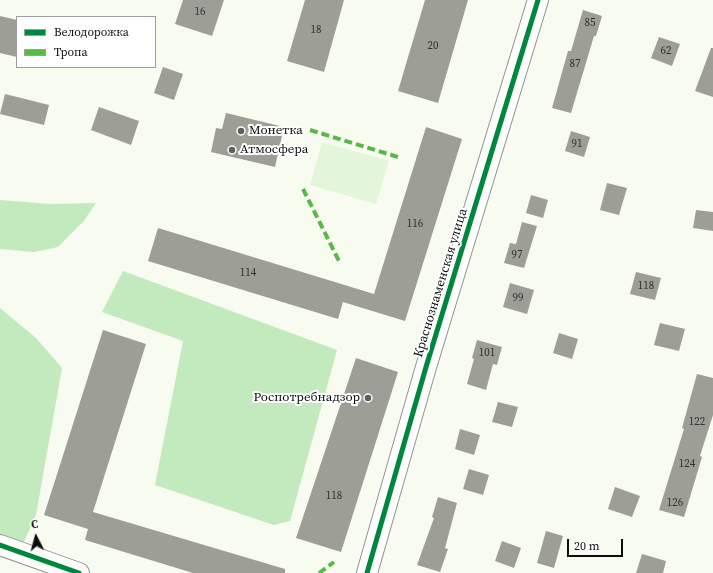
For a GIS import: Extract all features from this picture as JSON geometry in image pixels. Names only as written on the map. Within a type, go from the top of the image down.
[{"type":"street","name":"Краснознаменская улица","points":[[367,573],[428,359],[538,0]]},
{"type":"street","points":[[0,545],[79,573]]},
{"type":"green space","points":[[322,142],[389,161],[376,204],[310,185]]},
{"type":"green space","points":[[0,200],[51,204],[96,203],[83,222],[58,247],[34,252],[0,249]]},
{"type":"green space","points":[[123,271],[337,350],[290,521],[274,525],[155,485],[183,341],[102,312]]},
{"type":"green space","points":[[0,308],[36,338],[62,368],[36,515],[24,542],[0,535]]},
{"type":"building","points":[[183,0],[224,0],[212,36],[175,24]]},
{"type":"building","points":[[305,0],[344,0],[324,72],[287,61]]},
{"type":"building","points":[[425,0],[468,0],[438,103],[398,91]]},
{"type":"building","points":[[583,10],[602,16],[596,36],[594,36],[571,113],[552,108],[568,51],[571,51]]},
{"type":"building","points":[[0,16],[16,20],[16,57],[0,53]]},
{"type":"building","points":[[659,37],[680,44],[672,66],[651,58]]},
{"type":"building","points":[[711,48],[713,48],[713,97],[695,91]]},
{"type":"building","points":[[163,67],[183,74],[174,100],[154,93]]},
{"type":"building","points":[[5,94],[49,105],[44,125],[0,114]]},
{"type":"building","points":[[99,107],[139,121],[131,145],[91,130]]},
{"type":"building","points":[[226,113],[284,127],[275,167],[211,152],[216,128],[222,129]]},
{"type":"building","points":[[426,127],[462,139],[405,321],[343,302],[338,319],[148,261],[158,228],[374,294]]},
{"type":"building","points":[[571,131],[590,137],[584,157],[565,151]]},
{"type":"building","points":[[607,183],[627,188],[619,215],[600,210]]},
{"type":"building","points":[[531,195],[548,200],[543,218],[526,213]]},
{"type":"building","points":[[696,210],[713,212],[713,231],[693,228]]},
{"type":"building","points":[[522,222],[537,226],[524,268],[504,263],[510,243],[516,244]]},
{"type":"building","points":[[636,272],[661,278],[655,300],[630,294]]},
{"type":"building","points":[[510,283],[534,290],[527,314],[503,307]]},
{"type":"building","points":[[660,323],[685,329],[679,351],[654,345]]},
{"type":"building","points":[[103,330],[146,344],[93,512],[285,569],[285,573],[193,573],[85,540],[88,529],[44,515]]},
{"type":"building","points":[[559,333],[578,339],[572,359],[553,353]]},
{"type":"building","points":[[477,340],[502,347],[497,365],[493,364],[486,390],[467,384],[474,359],[472,358]]},
{"type":"building","points":[[356,358],[398,372],[341,552],[296,538]]},
{"type":"building","points":[[697,374],[713,378],[713,415],[700,456],[702,457],[684,517],[659,510],[684,429],[682,428]]},
{"type":"building","points":[[498,402],[518,407],[512,427],[492,422]]},
{"type":"building","points":[[460,429],[480,435],[474,455],[455,449]]},
{"type":"building","points":[[469,469],[489,475],[483,495],[463,489]]},
{"type":"building","points":[[615,487],[640,496],[632,517],[608,509]]},
{"type":"building","points":[[438,497],[457,503],[445,548],[448,549],[440,572],[417,565],[434,518],[432,517]]},
{"type":"building","points":[[546,531],[563,536],[554,568],[537,563]]},
{"type":"building","points":[[502,541],[521,548],[514,568],[495,561]]},
{"type":"building","points":[[642,554],[666,561],[663,573],[636,573]]},
{"type":"marked path","points":[[310,130],[398,157]]},
{"type":"marked path","points":[[303,189],[340,263]]},
{"type":"marked path","points":[[319,573],[334,562]]},
{"type":"cycle path","points":[[367,573],[426,367],[538,0]]},
{"type":"cycle path","points":[[0,545],[79,573]]},
{"type":"place","name":"Монетка","points":[[241,131]]},
{"type":"place","name":"Атмосфера","points":[[232,150]]},
{"type":"place","name":"Роспотребнадзор","points":[[368,398]]}]
